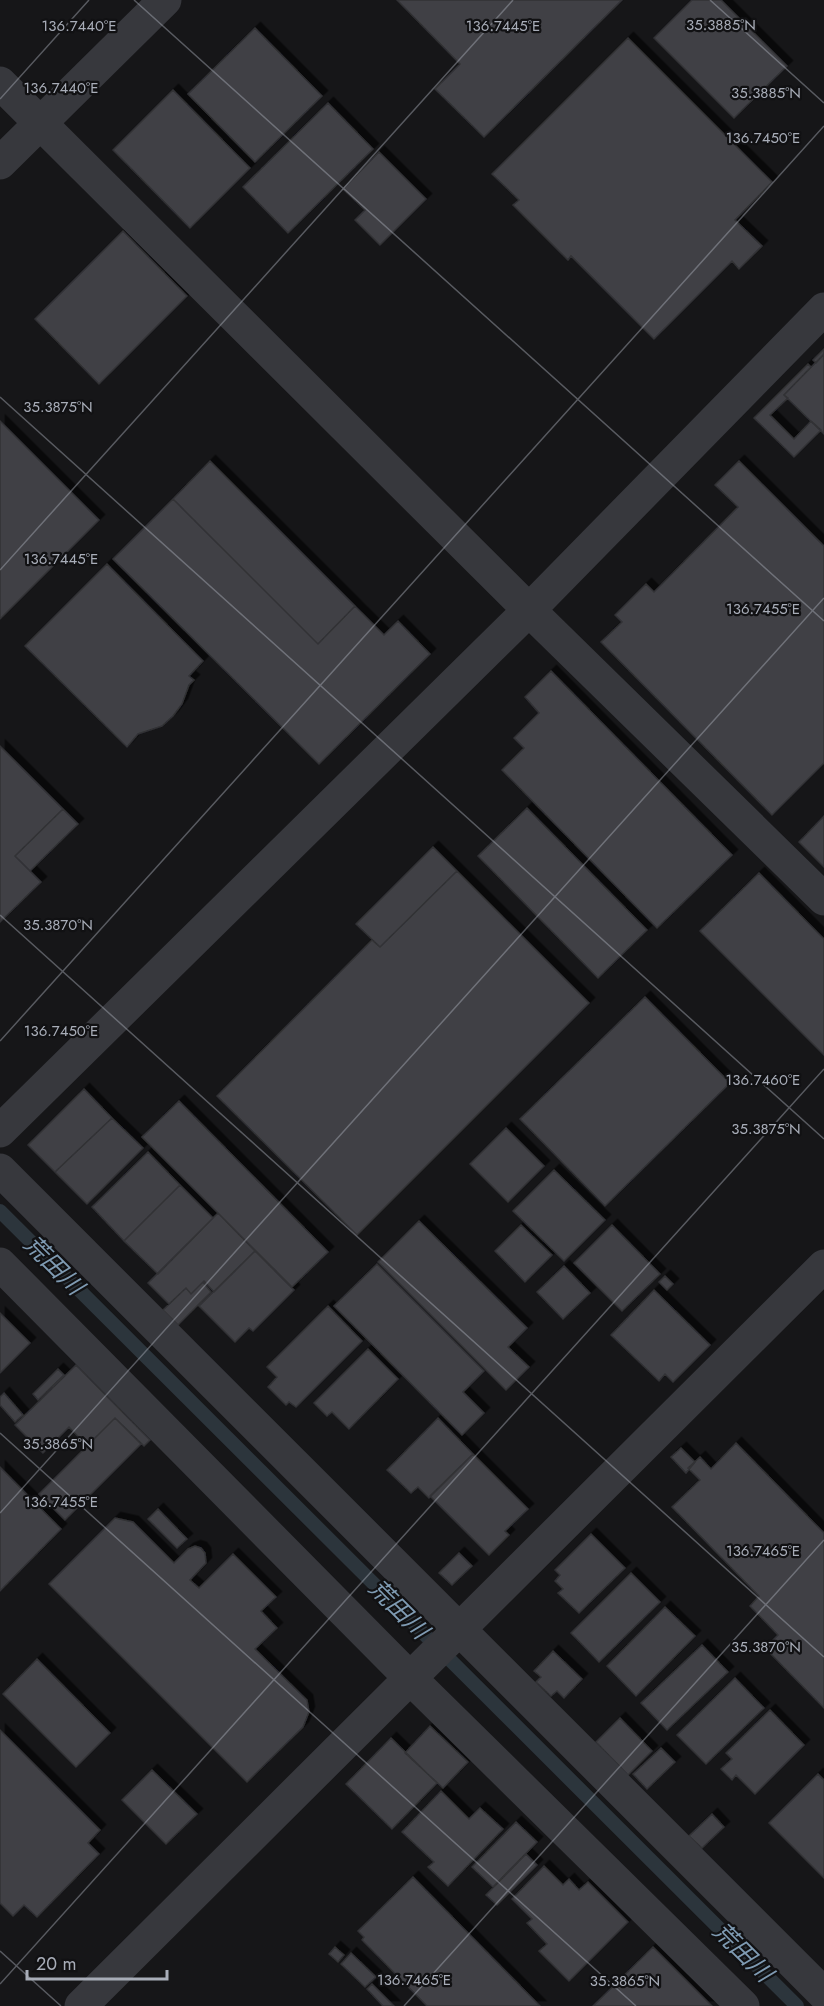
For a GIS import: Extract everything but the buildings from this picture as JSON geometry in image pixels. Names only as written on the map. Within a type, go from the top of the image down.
[{"type":"street","points":[[0,163],[165,0]]},
{"type":"street","points":[[0,83],[529,610],[824,899]]},
{"type":"street","points":[[0,1131],[529,610],[824,309]]},
{"type":"street","points":[[0,1170],[455,1632],[824,1994]]},
{"type":"street","points":[[0,1264],[743,2006]]},
{"type":"street","points":[[81,2006],[824,1266]]},
{"type":"waterway","name":"荒田川","points":[[0,1211],[797,2006]]}]
